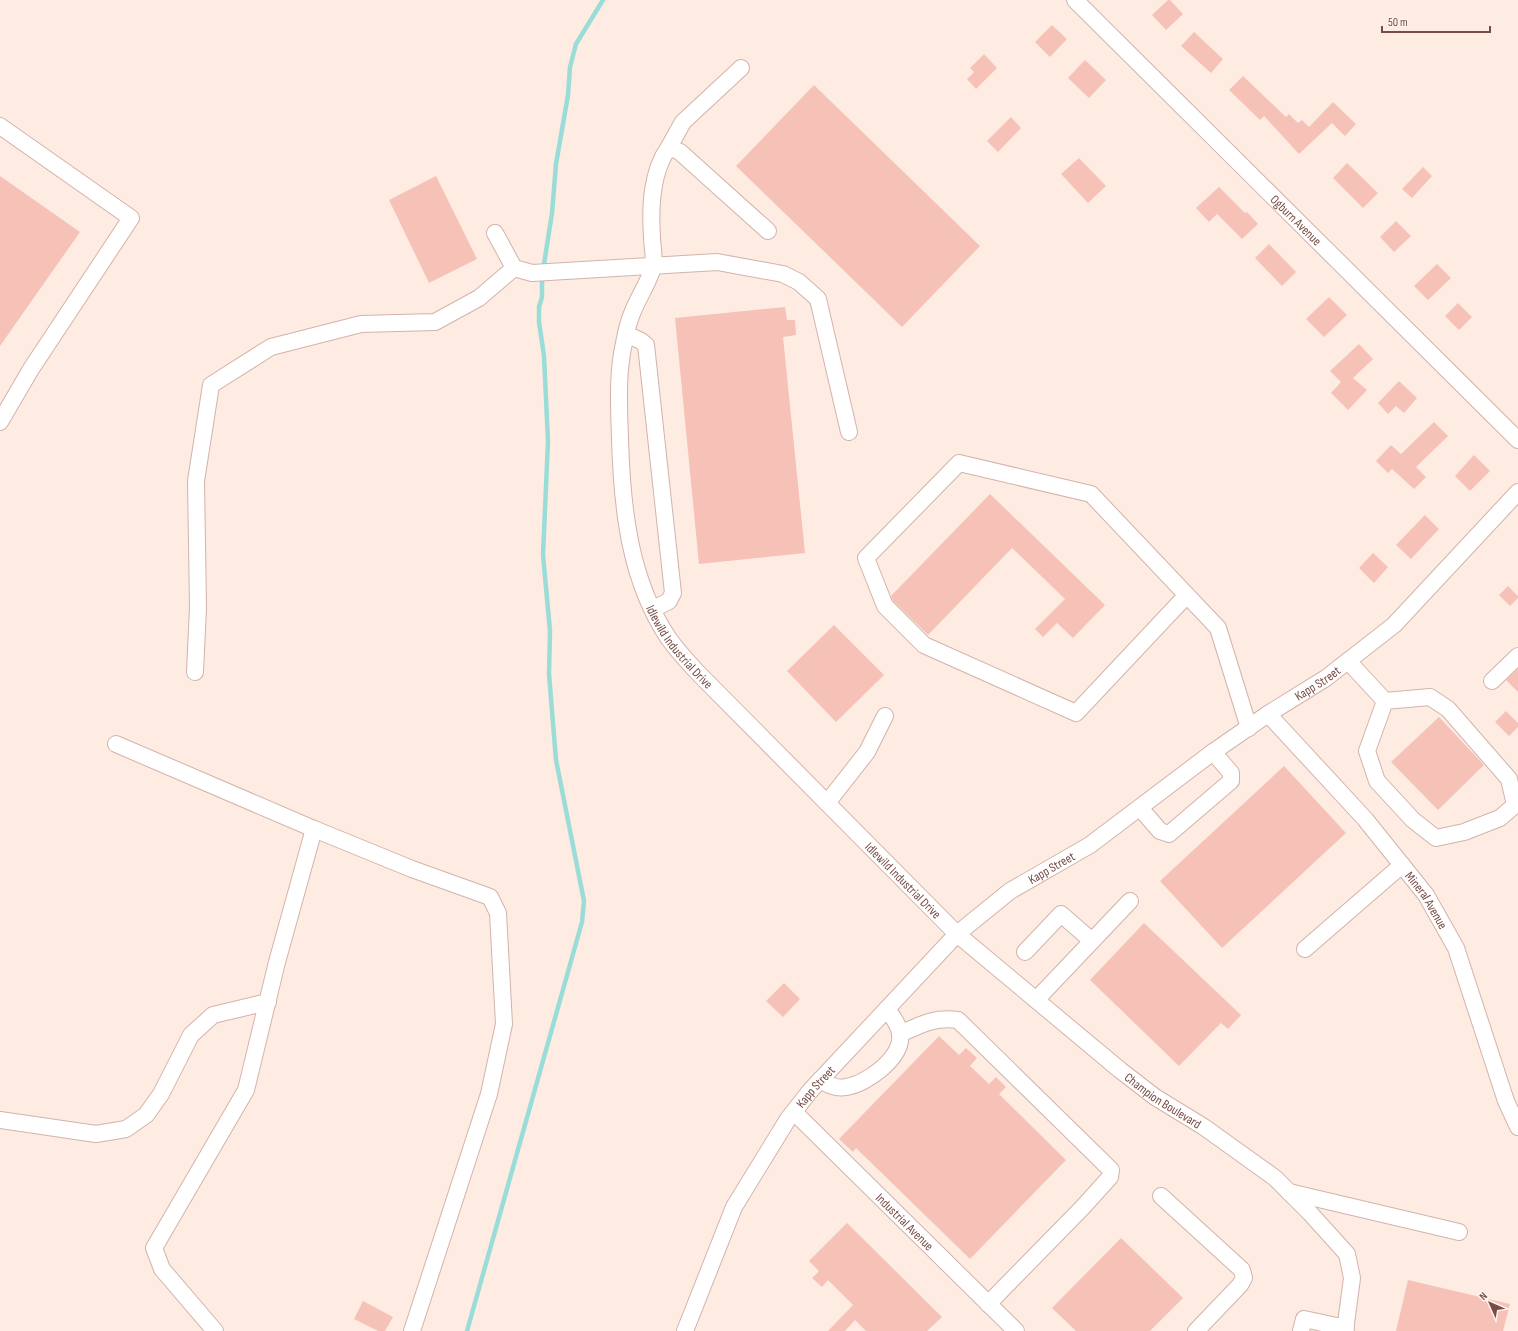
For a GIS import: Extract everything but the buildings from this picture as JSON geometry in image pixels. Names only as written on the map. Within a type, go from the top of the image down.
[{"type":"street","name":"Ogburn Avenue","points":[[1075,0],[1518,440]]},
{"type":"street","points":[[654,266],[650,207],[661,158],[683,122],[741,68]]},
{"type":"street","points":[[0,126],[131,218],[31,369],[0,422]]},
{"type":"street","points":[[669,147],[680,152],[768,231]]},
{"type":"street","points":[[495,233],[514,268],[532,273],[717,262],[783,274],[799,282],[818,298],[849,432]]},
{"type":"street","name":"Idlewild Industrial Drive","points":[[654,266],[632,312],[626,334],[620,370],[619,396],[622,482],[626,521],[633,553],[653,609],[669,637],[684,658],[957,934]]},
{"type":"street","points":[[195,672],[198,607],[196,481],[211,385],[271,347],[362,324],[435,322],[479,298],[514,268]]},
{"type":"street","points":[[626,334],[641,340],[646,345],[673,593],[669,601],[653,609]]},
{"type":"street","points":[[1186,596],[1076,713],[924,645],[885,606],[866,558],[959,463],[1091,494],[1186,596],[1218,628],[1249,728]]},
{"type":"street","name":"Kapp Street","points":[[685,1331],[734,1207],[794,1112],[820,1080],[957,934],[1010,891],[1090,845],[1212,752],[1268,714],[1326,678],[1394,625],[1518,492]]},
{"type":"street","points":[[1492,680],[1518,656]]},
{"type":"street","points":[[1348,661],[1385,701]]},
{"type":"street","points":[[1430,697],[1448,709],[1509,779],[1515,805],[1500,818],[1464,832],[1436,838],[1413,820],[1377,781],[1367,751],[1385,701],[1430,697]]},
{"type":"street","name":"Mineral Avenue","points":[[1268,714],[1365,819],[1426,895],[1456,948],[1506,1101],[1518,1127]]},
{"type":"street","points":[[827,803],[867,752],[885,716]]},
{"type":"street","points":[[116,744],[314,829],[412,869],[490,896],[498,913],[504,1024],[489,1094],[412,1331]]},
{"type":"street","points":[[1140,808],[1160,831],[1169,834],[1231,781],[1231,773],[1212,752]]},
{"type":"street","points":[[215,1331],[162,1269],[154,1248],[246,1090],[277,962],[314,829]]},
{"type":"street","points":[[1305,949],[1402,865]]},
{"type":"street","points":[[1036,1000],[1130,902]]},
{"type":"street","points":[[1025,952],[1061,914],[1092,941]]},
{"type":"street","name":"Champion Boulevard","points":[[957,934],[1155,1097],[1236,1149],[1276,1178],[1310,1212],[1347,1254],[1352,1278],[1346,1330]]},
{"type":"street","points":[[0,1120],[96,1134],[126,1129],[146,1115],[161,1094],[191,1036],[213,1015],[268,1002]]},
{"type":"street","points":[[820,1080],[835,1088],[845,1088],[858,1084],[871,1077],[895,1054],[900,1044],[900,1034],[896,1023],[886,1009]]},
{"type":"street","points":[[900,1034],[927,1022],[942,1018],[958,1020],[1111,1170],[1110,1177],[1088,1202],[988,1304]]},
{"type":"street","name":"Industrial Avenue","points":[[794,1112],[1016,1331]]},
{"type":"street","points":[[1289,1192],[1459,1232]]},
{"type":"street","points":[[1161,1196],[1242,1270],[1244,1278],[1240,1285],[1196,1331]]},
{"type":"street","points":[[1301,1331],[1304,1319],[1346,1330]]},
{"type":"waterway","points":[[467,1331],[582,922],[584,901],[556,760],[549,674],[550,631],[543,555],[548,441],[544,356],[539,322],[539,307],[542,297],[542,277],[552,213],[556,164],[568,95],[570,67],[576,44],[603,0]]}]
